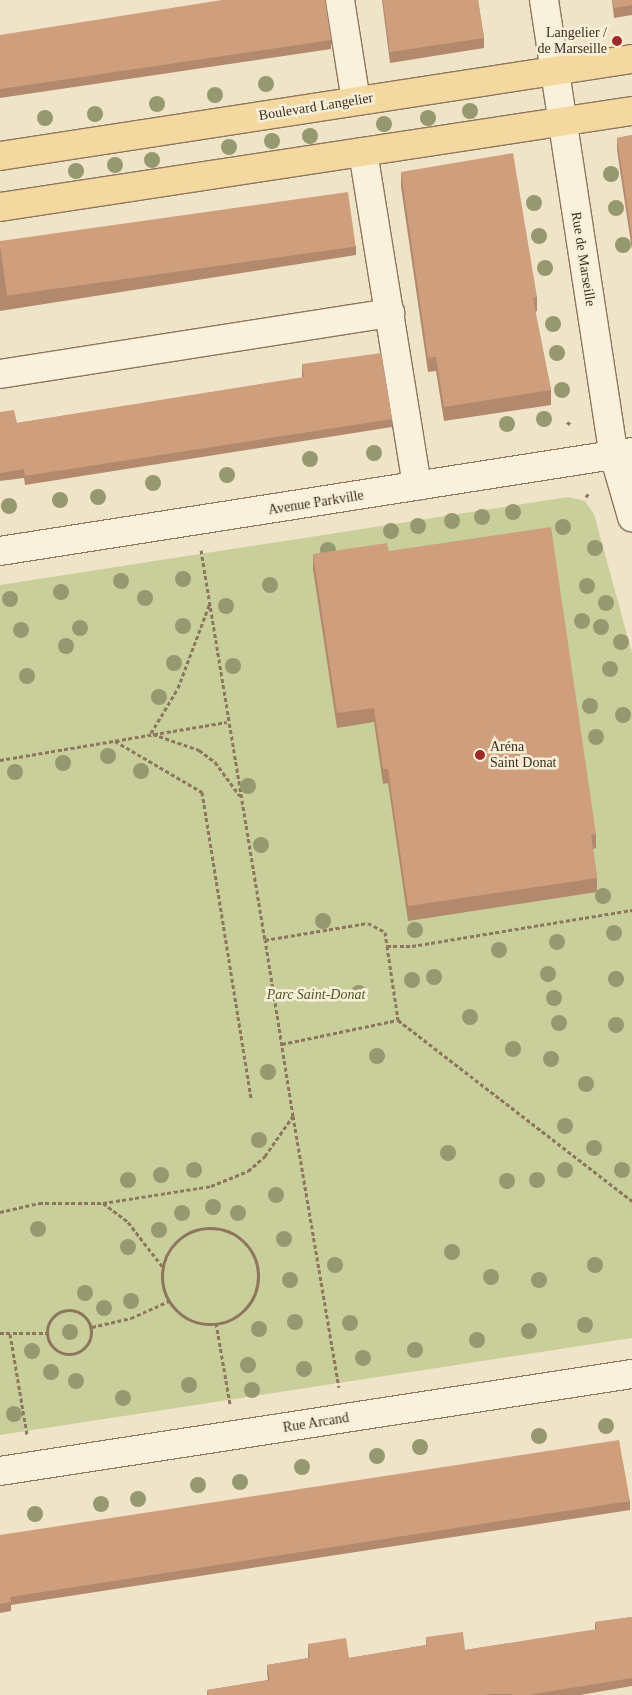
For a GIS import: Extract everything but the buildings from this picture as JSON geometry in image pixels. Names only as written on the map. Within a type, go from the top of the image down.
[{"type":"main road","name":"Boulevard Langelier","points":[[0,156],[632,59]]},
{"type":"main road","points":[[0,207],[632,111]]},
{"type":"street","points":[[340,0],[356,101]]},
{"type":"street","name":"Rue de Marseille","points":[[544,0],[562,122],[623,454],[632,517]]},
{"type":"street","points":[[363,152],[417,486]]},
{"type":"street","points":[[0,374],[390,313]]},
{"type":"street","name":"Avenue Parkville","points":[[0,551],[623,454]]},
{"type":"street","name":"Rue Arcand","points":[[0,1471],[632,1374]]},
{"type":"path","points":[[201,550],[227,722],[242,799],[338,1387]]},
{"type":"path","points":[[150,734],[174,696],[210,603]]},
{"type":"path","points":[[0,760],[227,722]]},
{"type":"path","points":[[150,734],[199,750],[229,778],[242,799]]},
{"type":"path","points":[[115,740],[202,792],[251,1099]]},
{"type":"path","points":[[387,946],[412,946],[632,910]]},
{"type":"path","points":[[265,940],[368,923],[385,932],[398,1020],[632,1201]]},
{"type":"path","points":[[282,1044],[398,1020]]},
{"type":"path","points":[[1,1212],[55,1201],[103,1203],[229,1181],[265,1156],[293,1116]]},
{"type":"path","points":[[103,1203],[128,1222],[162,1266],[169,1301],[188,1319],[216,1323],[233,1318],[254,1295],[258,1280],[250,1248],[239,1237],[208,1227],[178,1239],[162,1266]]},
{"type":"path","points":[[92,1327],[140,1315],[169,1301]]},
{"type":"path","points":[[70,1309],[84,1315],[92,1327],[90,1341],[73,1354],[52,1347],[47,1333],[51,1319],[70,1309]]},
{"type":"path","points":[[216,1323],[230,1404]]},
{"type":"path","points":[[0,1333],[47,1333]]},
{"type":"path","points":[[10,1334],[27,1435]]},
{"type":"green space","name":"Parc Saint-Donat","points":[[568,497],[585,501],[594,514],[632,653],[632,1338],[0,1435],[0,585]]},
{"type":"place","name":"Langelier / de Marseille","points":[[617,41]]},
{"type":"place","name":"Aréna Saint Donat","points":[[480,755]]}]
